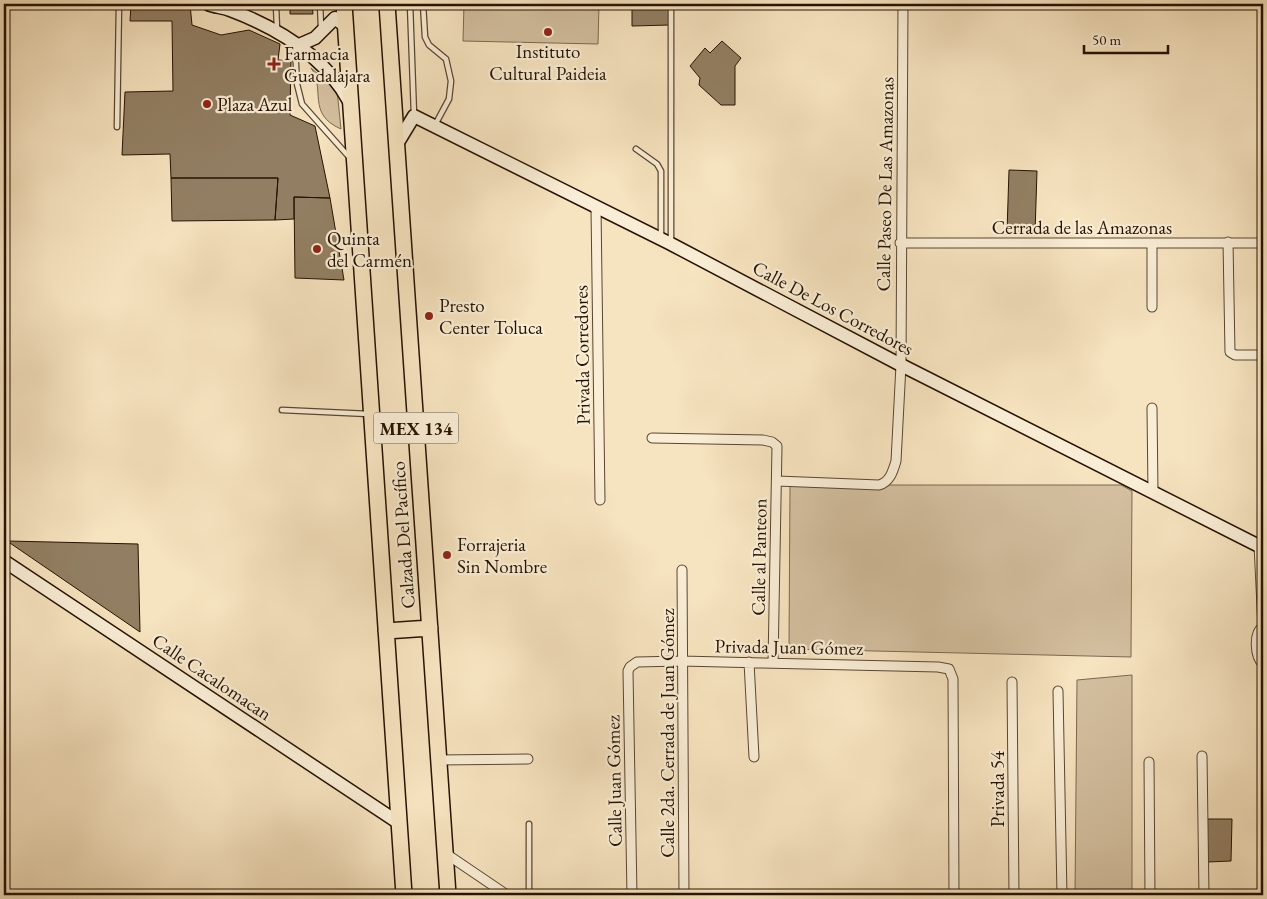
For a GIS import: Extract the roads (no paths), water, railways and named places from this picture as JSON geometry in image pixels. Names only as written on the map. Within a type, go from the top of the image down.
[{"type":"main road","points":[[208,4],[226,6],[297,44],[333,76],[349,102]]},
{"type":"main road","name":"Calzada Del Pacífico","points":[[344,4],[349,102],[373,414],[399,823]]},
{"type":"main road","name":"Calzada Del Pacífico","points":[[387,4],[445,853]]},
{"type":"main road","points":[[297,44],[322,33],[335,18],[346,26]]},
{"type":"main road","points":[[397,144],[414,116]]},
{"type":"main road","name":"Calle De Los Corredores","points":[[414,116],[666,242],[901,365],[1261,546]]},
{"type":"main road","name":"Calle Cacalomacan","points":[[4,561],[399,823]]},
{"type":"main road","points":[[386,631],[430,628]]},
{"type":"main road","name":"MEX 134","points":[[399,823],[404,895]]},
{"type":"main road","name":"MEX 134","points":[[445,853],[448,895]]},
{"type":"street","name":"Calle Paseo De Las Amazonas","points":[[901,365],[900,243],[903,4]]},
{"type":"street","name":"Privada Corredores","points":[[596,208],[600,500]]},
{"type":"street","points":[[1228,242],[1230,352],[1235,355],[1263,355]]},
{"type":"street","name":"Cerrada de las Amazonas","points":[[900,243],[1263,243]]},
{"type":"street","points":[[1152,243],[1152,307]]},
{"type":"street","name":"Calle al Panteon","points":[[777,481],[879,484],[887,481],[893,472],[896,462],[901,365]]},
{"type":"street","points":[[1152,408],[1154,492]]},
{"type":"street","name":"Calle al Panteon","points":[[652,438],[772,442],[777,449],[773,663]]},
{"type":"street","points":[[1261,546],[1263,627],[1257,635],[1258,657],[1263,664]]},
{"type":"street","name":"Calle 2da. Cerrada de Juan Gómez","points":[[682,570],[681,661],[684,895]]},
{"type":"street","name":"Privada Juan Gómez","points":[[630,667],[637,662],[681,661],[938,667],[949,669],[953,679],[954,895]]},
{"type":"street","points":[[749,662],[754,757]]},
{"type":"street","name":"Calle Juan Gómez","points":[[630,667],[628,677],[632,895]]},
{"type":"street","name":"Privada 54","points":[[1012,682],[1014,895]]},
{"type":"street","points":[[1058,691],[1062,895]]},
{"type":"street","points":[[1202,756],[1204,895]]},
{"type":"street","points":[[439,760],[528,759]]},
{"type":"street","points":[[1149,762],[1150,895]]},
{"type":"street","points":[[445,853],[507,895]]},
{"type":"lane","points":[[117,127],[119,4]]},
{"type":"lane","points":[[276,4],[278,33]]},
{"type":"lane","points":[[320,4],[322,33]]},
{"type":"lane","points":[[410,4],[414,116]]},
{"type":"lane","points":[[424,4],[425,37],[429,45],[446,59],[451,81],[449,99],[434,126]]},
{"type":"lane","points":[[666,242],[671,4]]},
{"type":"lane","points":[[297,44],[297,84],[302,104],[354,162]]},
{"type":"lane","points":[[636,149],[657,164],[661,171],[666,242]]},
{"type":"lane","points":[[282,410],[373,414]]},
{"type":"lane","points":[[529,824],[529,895]]},
{"type":"place","name":"Instituto Cultural Paideia","points":[[548,32]]},
{"type":"place","name":"Farmacia Guadalajara","points":[[274,64]]},
{"type":"place","name":"Plaza Azul","points":[[207,104]]},
{"type":"place","name":"Quinta del Carmén","points":[[317,249]]},
{"type":"place","name":"Presto Center Toluca","points":[[429,316]]},
{"type":"place","name":"Forrajeria Sin Nombre","points":[[447,555]]}]
